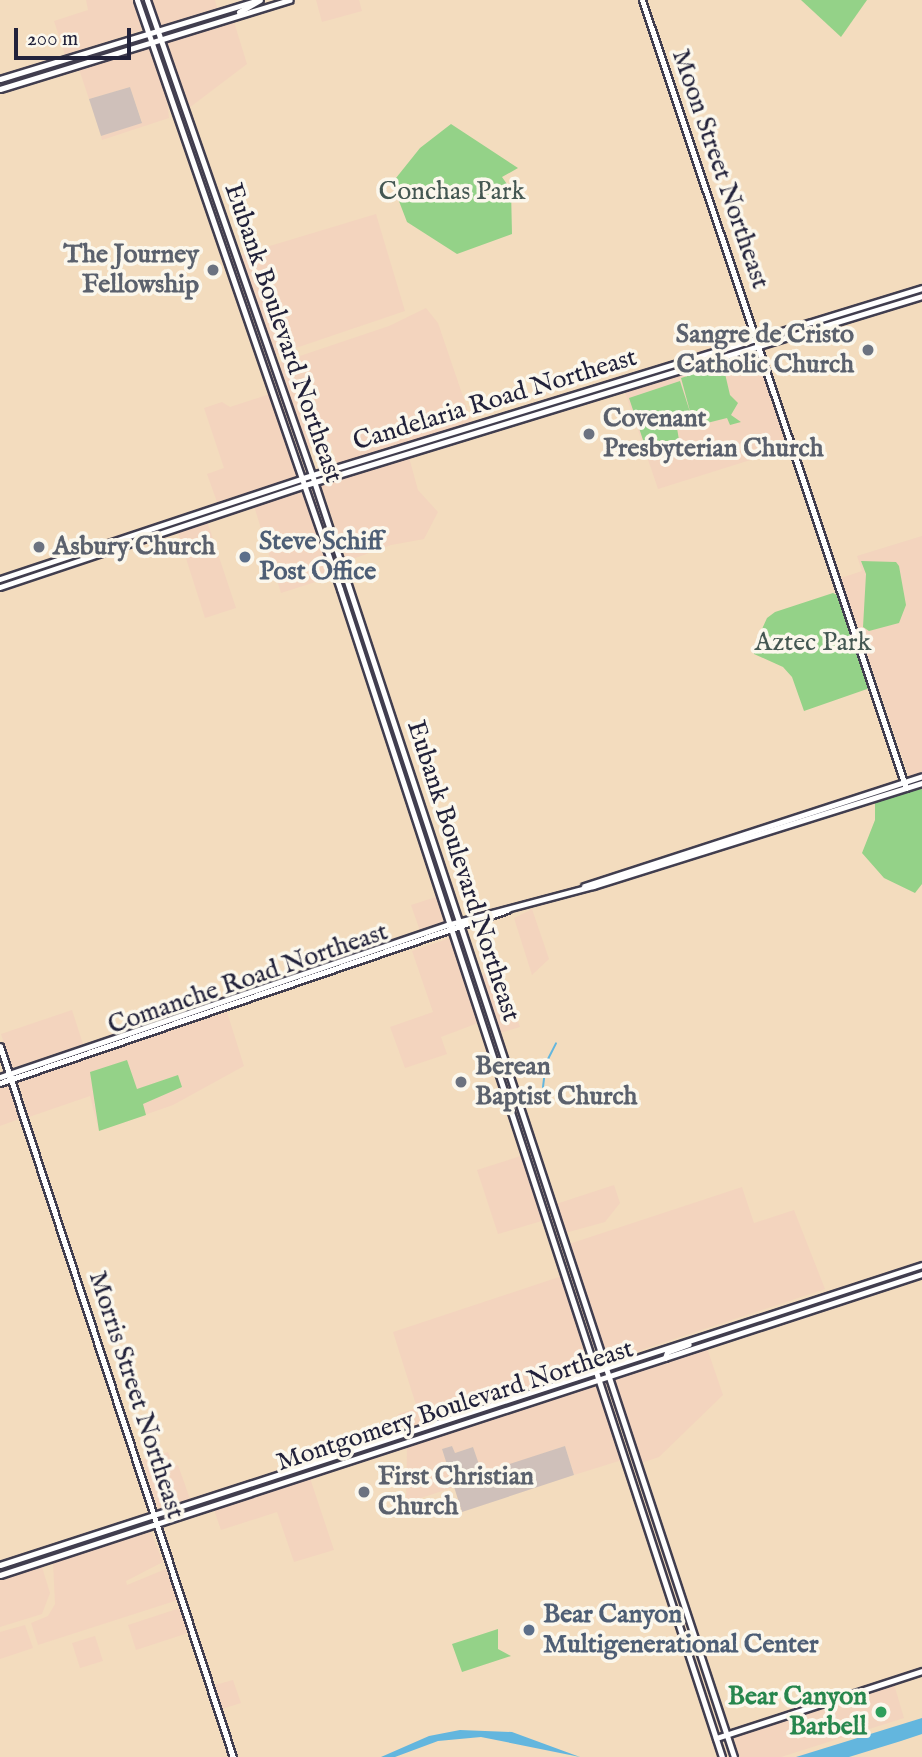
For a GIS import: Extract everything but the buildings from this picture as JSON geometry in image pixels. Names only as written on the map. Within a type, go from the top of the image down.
[{"type":"main road","name":"Eubank Boulevard Northeast","points":[[137,0],[303,478],[722,1757]]},
{"type":"main road","name":"Eubank Boulevard Northeast","points":[[147,0],[312,475],[734,1757]]},
{"type":"main road","points":[[0,79],[259,0]]},
{"type":"main road","points":[[234,16],[259,0]]},
{"type":"main road","points":[[0,89],[290,0]]},
{"type":"main road","name":"Moon Street Northeast","points":[[642,0],[905,785]]},
{"type":"main road","points":[[215,13],[217,21]]},
{"type":"main road","name":"Candelaria Road Northeast","points":[[0,579],[312,475],[922,288]]},
{"type":"main road","name":"Candelaria Road Northeast","points":[[0,587],[314,482],[922,296]]},
{"type":"main road","name":"Comanche Road Northeast","points":[[0,1083],[10,1077],[460,925],[868,797],[905,785],[922,776]]},
{"type":"main road","name":"Comanche Road Northeast","points":[[905,785],[922,783]]},
{"type":"main road","name":"Morris Street Northeast","points":[[0,1046],[233,1757]]},
{"type":"main road","name":"Comanche Road Northeast","points":[[0,1077],[10,1077]]},
{"type":"main road","name":"Montgomery Boulevard Northeast","points":[[0,1565],[922,1265]]},
{"type":"main road","name":"Montgomery Boulevard Northeast","points":[[0,1575],[922,1274]]},
{"type":"main road","points":[[665,1358],[666,1353],[690,1340]]},
{"type":"main road","points":[[716,1738],[922,1671]]},
{"type":"shaded area","points":[[86,0],[133,0],[142,30],[65,55],[54,21],[88,10]]},
{"type":"shaded area","points":[[150,0],[215,0],[217,8],[160,26]]},
{"type":"shaded area","points":[[316,0],[359,0],[362,11],[322,22]]},
{"type":"shaded area","points":[[234,22],[247,64],[189,108],[167,41]]},
{"type":"shaded area","points":[[149,47],[166,91],[169,118],[102,140],[101,136],[142,122],[130,87],[89,99],[79,69]]},
{"type":"shaded area","points":[[130,87],[142,123],[101,136],[89,99]]},
{"type":"shaded area","points":[[376,214],[405,311],[275,355],[240,255]]},
{"type":"shaded area","points":[[426,308],[438,323],[472,423],[337,465],[330,442],[308,449],[279,363],[389,326]]},
{"type":"shaded area","points":[[757,350],[789,448],[658,489],[625,392]]},
{"type":"shaded area","points":[[270,394],[299,477],[217,502],[207,474],[224,468],[204,408],[222,402],[230,407]]},
{"type":"shaded area","points":[[409,457],[418,490],[438,512],[424,539],[391,545],[347,561],[321,485]]},
{"type":"shaded area","points":[[303,492],[331,577],[281,593],[254,506]]},
{"type":"shaded area","points":[[207,521],[236,608],[205,618],[177,530]]},
{"type":"shaded area","points":[[922,536],[922,776],[904,782],[909,777],[841,578],[862,571],[857,556]]},
{"type":"shaded area","points":[[436,897],[444,922],[420,931],[411,905]]},
{"type":"shaded area","points":[[532,909],[549,959],[532,975],[514,918]]},
{"type":"shaded area","points":[[450,938],[478,1023],[441,1037],[447,1054],[405,1068],[390,1027],[433,1012],[412,951]]},
{"type":"shaded area","points":[[500,966],[520,1027],[500,1033],[480,976]]},
{"type":"shaded area","points":[[72,1010],[83,1044],[12,1068],[1,1034]]},
{"type":"shaded area","points":[[227,1012],[244,1066],[173,1105],[99,1131],[90,1096],[29,1117],[18,1081]]},
{"type":"shaded area","points":[[9,1085],[19,1119],[0,1126],[0,1088]]},
{"type":"shaded area","points":[[524,1155],[545,1220],[498,1234],[477,1170]]},
{"type":"shaded area","points":[[614,1185],[620,1203],[605,1222],[565,1233],[556,1204]]},
{"type":"shaded area","points":[[742,1187],[754,1223],[794,1210],[825,1289],[608,1361],[569,1244]]},
{"type":"shaded area","points":[[562,1276],[589,1368],[403,1429],[398,1414],[417,1408],[393,1332]]},
{"type":"shaded area","points":[[707,1348],[723,1395],[659,1457],[641,1463],[613,1380]]},
{"type":"shaded area","points":[[598,1385],[622,1460],[574,1475],[565,1446],[482,1474],[473,1447],[455,1453],[452,1446],[442,1449],[454,1487],[406,1503],[407,1447]]},
{"type":"shaded area","points":[[452,1446],[455,1453],[473,1447],[482,1473],[565,1446],[574,1475],[462,1512],[442,1449]]},
{"type":"shaded area","points":[[168,1452],[173,1466],[178,1465],[190,1499],[158,1509],[142,1460]]},
{"type":"shaded area","points":[[310,1478],[334,1550],[294,1562],[277,1512],[221,1530],[214,1510]]},
{"type":"shaded area","points":[[151,1532],[163,1562],[126,1581],[127,1585],[168,1568],[178,1600],[38,1645],[31,1623],[48,1616],[55,1604],[53,1562]]},
{"type":"shaded area","points":[[42,1567],[50,1593],[42,1614],[0,1627],[0,1580]]},
{"type":"shaded area","points":[[180,1608],[188,1633],[136,1650],[128,1625]]},
{"type":"shaded area","points":[[25,1625],[33,1648],[0,1659],[0,1632]]},
{"type":"shaded area","points":[[95,1636],[103,1661],[80,1668],[72,1643]]},
{"type":"shaded area","points":[[233,1680],[241,1703],[222,1709],[215,1685]]},
{"type":"shaded area","points":[[894,1684],[904,1718],[781,1757],[739,1757],[734,1738]]},
{"type":"green space","points":[[801,0],[867,0],[841,37]]},
{"type":"green space","name":"Conchas Park","points":[[451,124],[518,168],[502,177],[511,190],[512,234],[457,254],[407,222],[392,183],[420,148]]},
{"type":"green space","points":[[723,365],[730,395],[738,403],[731,415],[741,422],[730,425],[727,418],[695,426],[692,418],[676,422],[679,440],[647,452],[629,398],[680,381],[691,415],[681,378]]},
{"type":"green space","points":[[861,561],[896,562],[899,566],[906,605],[899,623],[869,631],[863,627],[866,574]]},
{"type":"green space","name":"Aztec Park","points":[[833,593],[839,596],[870,688],[804,711],[792,677],[783,667],[754,654],[753,649],[767,618],[775,612]]},
{"type":"green space","points":[[922,787],[922,884],[915,893],[884,878],[862,853],[875,820],[875,802]]},
{"type":"green space","points":[[127,1060],[137,1089],[178,1075],[182,1087],[143,1104],[146,1115],[99,1131],[90,1072]]},
{"type":"green space","points":[[498,1629],[498,1649],[511,1656],[462,1672],[452,1644]]},
{"type":"water","points":[[922,1718],[922,1734],[901,1741],[849,1757],[796,1757]]},
{"type":"water","points":[[460,1730],[512,1732],[580,1757],[481,1737],[438,1741],[395,1757],[381,1757],[429,1736]]},
{"type":"waterway","points":[[543,1087],[546,1063],[556,1043]]},
{"type":"place","name":"The Journey Fellowship","points":[[213,270]]},
{"type":"place","name":"Sangre de Cristo Catholic Church","points":[[868,350]]},
{"type":"place","name":"Covenant Presbyterian Church","points":[[589,434]]},
{"type":"place","name":"Asbury Church","points":[[39,547]]},
{"type":"place","name":"Steve Schiff Post Office","points":[[245,557]]},
{"type":"place","name":"Berean Baptist Church","points":[[461,1082]]},
{"type":"place","name":"First Christian Church","points":[[364,1492]]},
{"type":"place","name":"Bear Canyon Multigenerational Center","points":[[529,1630]]},
{"type":"place","name":"Bear Canyon Barbell","points":[[881,1712]]}]
